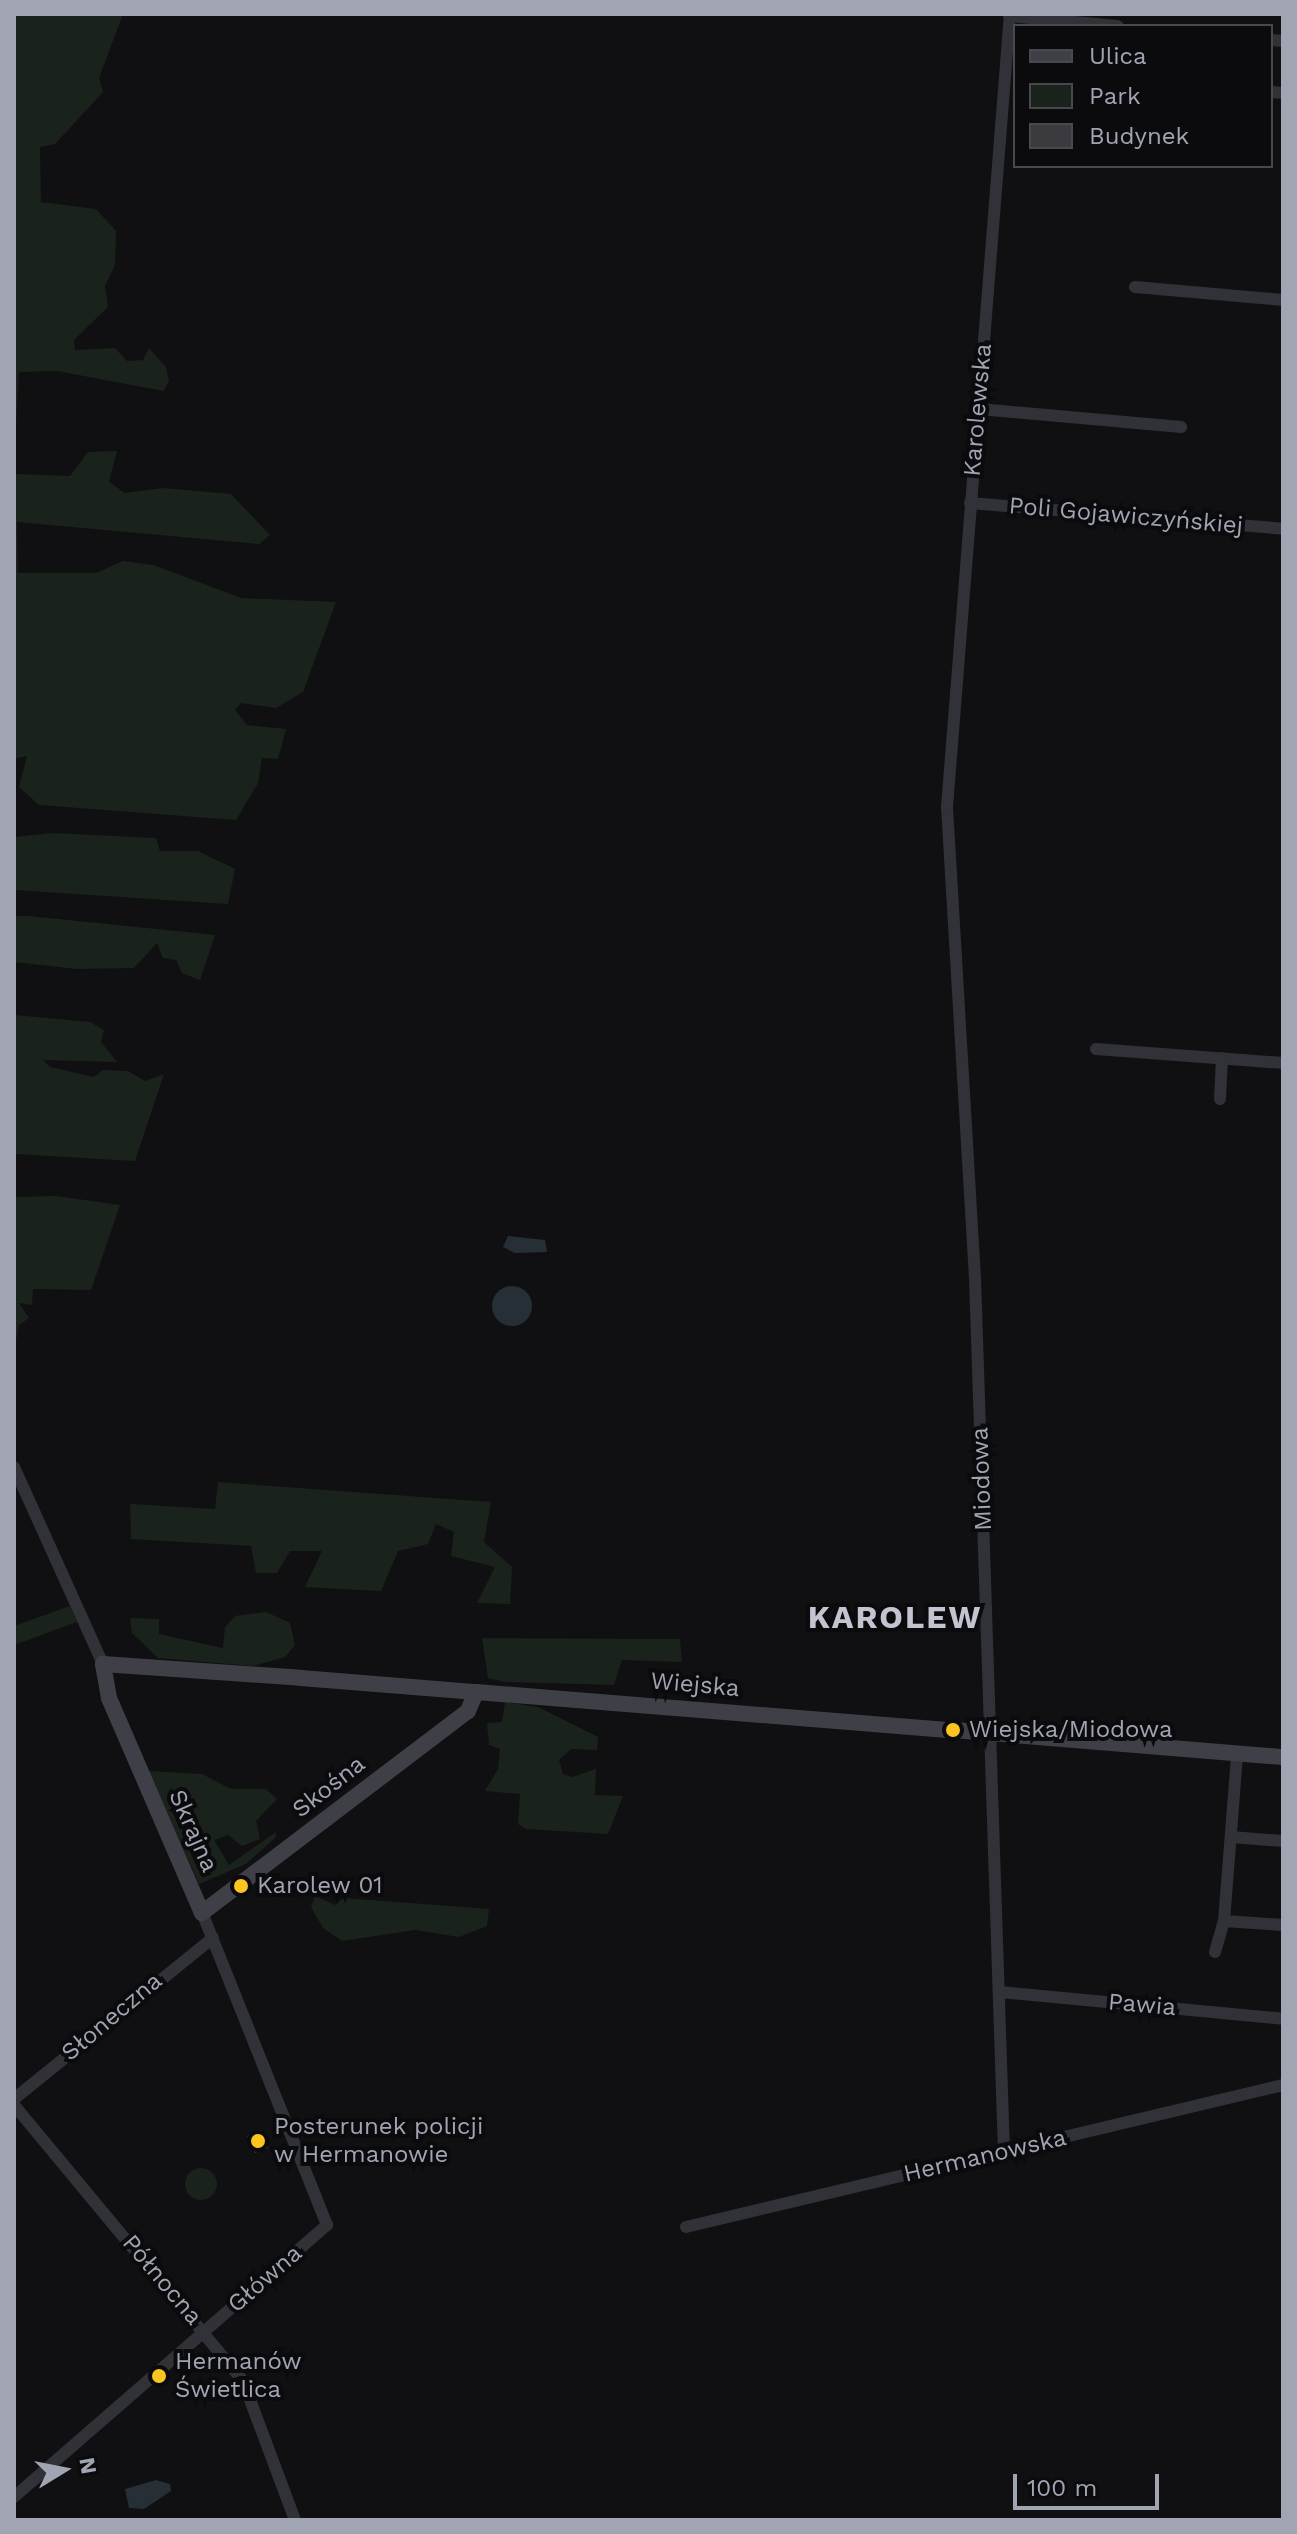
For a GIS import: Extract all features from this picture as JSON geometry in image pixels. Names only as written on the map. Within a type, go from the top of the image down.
[{"type":"street","points":[[1010,15],[1098,24]]},
{"type":"street","name":"Karolewska","points":[[947,807],[1010,15]]},
{"type":"street","points":[[1135,287],[1283,300]]},
{"type":"street","points":[[979,409],[1181,427]]},
{"type":"street","name":"Poli Gojawiczyńskiej","points":[[970,503],[1283,529]]},
{"type":"street","name":"Miodowa","points":[[947,807],[994,1734],[1004,2152]]},
{"type":"street","points":[[1096,1049],[1283,1063]]},
{"type":"street","points":[[1220,1099],[1222,1058]]},
{"type":"street","name":"Skrajna","points":[[14,1467],[18,1485],[103,1664],[109,1698],[328,2216]]},
{"type":"street","name":"Wiejska","points":[[103,1664],[1283,1757]]},
{"type":"street","name":"Skośna","points":[[202,1913],[468,1711],[476,1692]]},
{"type":"street","points":[[1215,1952],[1224,1921],[1237,1754]]},
{"type":"street","points":[[1231,1837],[1283,1841]]},
{"type":"street","points":[[1224,1921],[1283,1925]]},
{"type":"street","name":"Słoneczna","points":[[14,2102],[213,1938]]},
{"type":"street","name":"Pawia","points":[[1000,1992],[1283,2019]]},
{"type":"street","name":"Hermanowska","points":[[686,2227],[1283,2085]]},
{"type":"street","name":"Północna","points":[[14,2102],[205,2331],[252,2396],[295,2520]]},
{"type":"street","name":"Główna","points":[[14,2497],[325,2227],[328,2216]]},
{"type":"green space","points":[[14,14],[123,14],[99,78],[103,92],[55,144],[40,147],[41,202],[96,209],[116,231],[115,265],[105,286],[108,307],[74,340],[75,350],[115,348],[127,361],[143,360],[149,348],[166,367],[169,380],[164,391],[57,371],[19,372],[14,460]]},
{"type":"green space","points":[[117,451],[109,482],[125,493],[163,488],[231,494],[270,535],[259,544],[17,522],[18,573],[96,573],[123,561],[153,565],[241,598],[336,602],[303,692],[276,708],[241,703],[235,710],[247,725],[286,729],[278,759],[262,758],[258,783],[236,820],[39,805],[19,787],[27,756],[14,759],[14,474],[70,476],[88,452]]},
{"type":"green space","points":[[53,833],[156,838],[160,851],[198,851],[235,869],[228,904],[14,890],[14,837]]},
{"type":"green space","points":[[14,916],[215,935],[200,980],[182,973],[176,960],[163,958],[157,943],[134,968],[77,969],[14,962]]},
{"type":"green space","points":[[14,1015],[90,1022],[104,1030],[101,1042],[117,1062],[43,1060],[50,1067],[94,1077],[103,1070],[128,1071],[145,1081],[164,1074],[135,1161],[14,1154]]},
{"type":"green space","points":[[56,1196],[120,1205],[91,1290],[33,1289],[32,1305],[19,1303],[29,1318],[19,1325],[14,1350],[14,1197]]},
{"type":"green space","points":[[218,1482],[491,1502],[484,1542],[512,1567],[510,1604],[477,1603],[495,1567],[451,1556],[454,1532],[436,1524],[428,1544],[398,1551],[381,1591],[305,1587],[322,1551],[290,1551],[277,1573],[256,1573],[251,1546],[131,1539],[130,1504],[215,1509]]},
{"type":"green space","points":[[70,1606],[77,1622],[14,1645],[14,1626]]},
{"type":"green space","points":[[266,1612],[290,1623],[295,1645],[285,1657],[253,1666],[158,1658],[132,1633],[130,1618],[159,1619],[159,1634],[223,1648],[225,1627],[235,1616]]},
{"type":"green space","points":[[482,1638],[680,1639],[682,1662],[622,1660],[614,1685],[505,1682],[488,1678]]},
{"type":"green space","points":[[505,1702],[538,1707],[598,1737],[597,1750],[571,1749],[559,1760],[563,1774],[572,1777],[596,1769],[595,1795],[623,1796],[608,1834],[526,1829],[518,1824],[520,1794],[485,1791],[498,1769],[500,1749],[489,1745],[487,1723],[502,1722]]},
{"type":"green space","points":[[149,1771],[202,1774],[231,1789],[266,1789],[277,1799],[256,1821],[260,1839],[242,1846],[228,1835],[214,1840],[229,1865],[276,1832],[275,1838],[246,1864],[199,1884]]},
{"type":"green space","points":[[315,1896],[335,1905],[344,1898],[489,1909],[487,1926],[459,1937],[415,1930],[342,1941],[323,1928],[311,1907]]},
{"type":"green space","points":[[201,2168],[212,2173],[217,2184],[212,2195],[201,2200],[190,2195],[185,2184],[190,2173]]},
{"type":"shaded area","points":[[508,1236],[545,1240],[547,1252],[515,1253],[503,1247]]},
{"type":"shaded area","points":[[512,1286],[526,1292],[532,1306],[526,1320],[512,1326],[498,1320],[492,1306],[498,1292]]},
{"type":"shaded area","points":[[156,2480],[170,2484],[171,2491],[144,2509],[129,2508],[125,2489]]},
{"type":"building","name":"Posterunek policji w Hermanowie","points":[[261,2130],[268,2148],[255,2153],[247,2136]]},
{"type":"place","name":"Wiejska/Miodowa","points":[[953,1730]]},
{"type":"place","name":"Karolew 01","points":[[241,1886]]},
{"type":"place","name":"Posterunek policji w Hermanowie","points":[[258,2141]]},
{"type":"place","name":"Hermanów Świetlica","points":[[159,2376]]},
{"type":"district","name":"KAROLEW","points":[[895,1617]]}]
